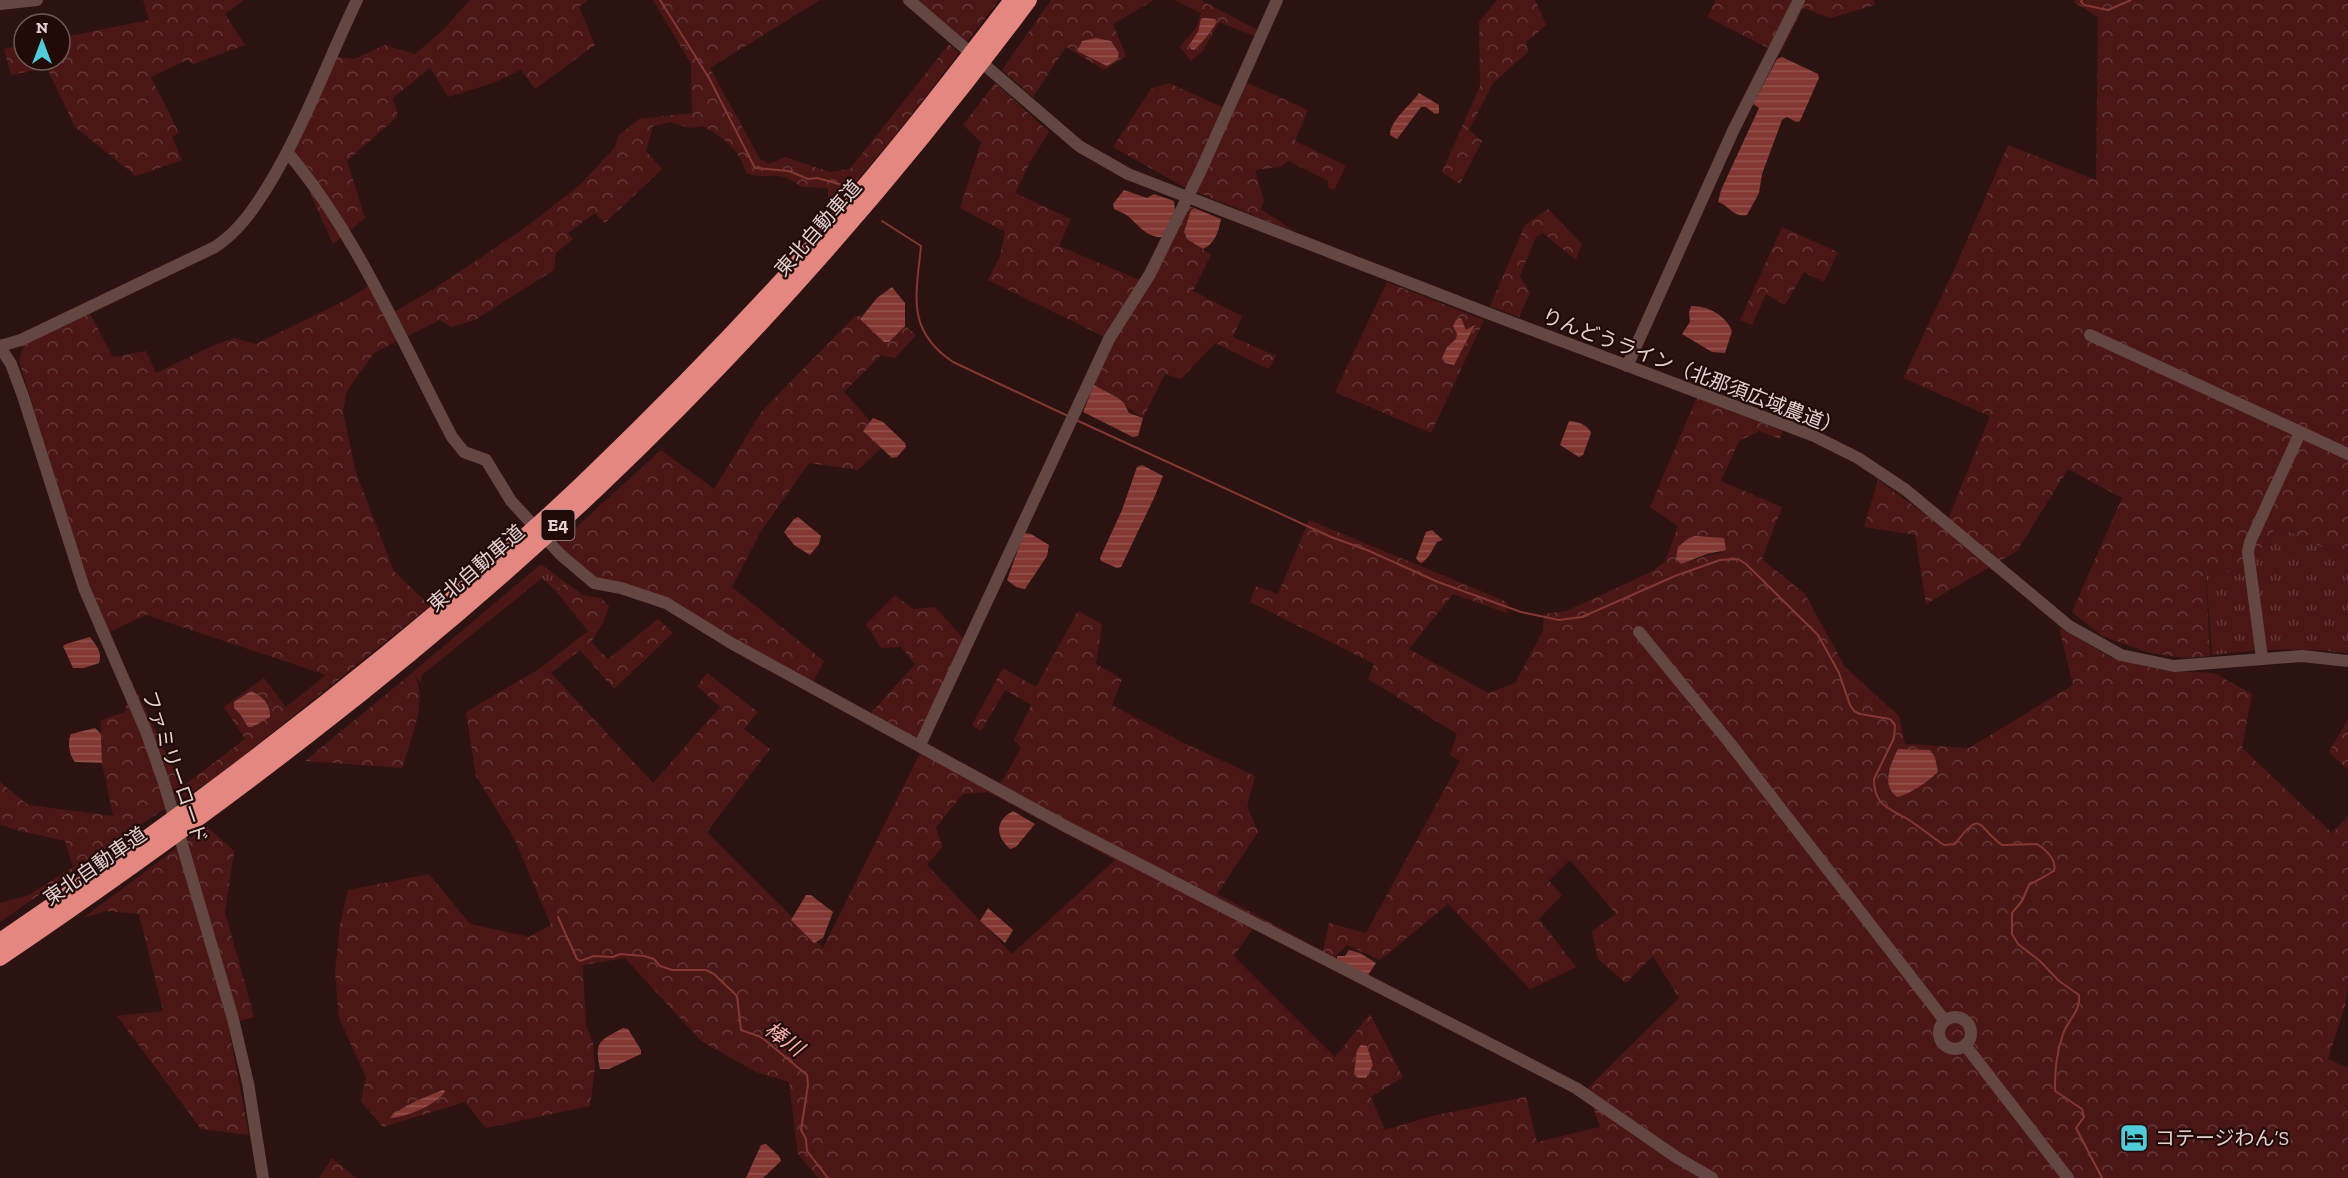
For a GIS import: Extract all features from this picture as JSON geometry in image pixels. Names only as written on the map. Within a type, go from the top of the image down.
[{"type":"highway","name":"東北自動車道","points":[[0,941],[244,766],[340,692],[444,607],[589,477],[689,378],[810,249],[903,139],[1012,0]]},
{"type":"highway","name":"東北自動車道","points":[[0,958],[181,830],[349,702],[493,583],[597,489],[699,388],[821,258],[913,150],[1029,0]]},
{"type":"street","points":[[0,4],[37,0]]},
{"type":"street","points":[[0,347],[52,326],[215,247],[231,237],[243,225],[288,153],[357,0]]},
{"type":"street","name":"りんどうライン（北那須広域農道）","points":[[910,0],[1065,135],[1088,152],[1128,174],[1814,436],[1858,459],[1906,490],[2069,626],[2105,648],[2121,655],[2174,666],[2302,656],[2348,661]]},
{"type":"street","points":[[920,745],[1109,339],[1150,274],[1278,0]]},
{"type":"street","points":[[1627,366],[1732,131],[1799,0]]},
{"type":"street","points":[[288,153],[318,189],[337,220],[452,437],[464,452],[486,460],[511,501],[561,555],[594,583],[621,588],[666,603],[731,643],[920,745],[1047,817],[1569,1084],[1620,1116],[1676,1157],[1712,1178]]},
{"type":"street","points":[[2090,335],[2348,454]]},
{"type":"street","name":"ファミリーロード","points":[[0,347],[11,364],[23,396],[84,588],[146,731],[165,786],[233,1019],[248,1083],[263,1178]]},
{"type":"street","points":[[2262,658],[2248,552],[2250,542],[2300,433]]},
{"type":"street","points":[[1639,632],[1729,742],[1945,1021]]},
{"type":"street","points":[[1953,1017],[1967,1023],[1970,1037],[1965,1045],[1955,1049],[1941,1042],[1939,1031],[1945,1021],[1953,1017]]},
{"type":"street","points":[[1965,1045],[2068,1178]]},
{"type":"green space","points":[[143,0],[244,0],[225,14],[245,45],[194,64],[187,60],[151,77],[179,133],[172,137],[182,160],[136,176],[75,127],[49,72],[72,72],[72,36],[149,20]]},
{"type":"green space","points":[[470,0],[588,0],[579,7],[595,45],[535,89],[521,70],[493,83],[448,97],[430,68],[393,98],[398,116],[347,161],[365,218],[333,244],[288,143],[326,55],[354,59],[385,45],[415,54],[442,31]]},
{"type":"green space","points":[[653,0],[820,0],[710,68],[760,159],[770,164],[785,157],[830,172],[850,169],[949,44],[959,53],[896,135],[828,214],[828,188],[801,187],[779,176],[746,173],[735,151],[724,140],[703,126],[690,128],[670,122],[653,126],[646,151],[662,169],[605,223],[595,213],[568,233],[573,239],[556,253],[554,270],[475,320],[451,327],[440,320],[374,353],[347,391],[343,412],[356,473],[394,571],[430,606],[227,769],[147,820],[0,922],[0,903],[29,895],[73,867],[65,841],[0,824],[0,782],[28,805],[113,816],[102,763],[101,720],[125,712],[131,680],[182,787],[245,739],[224,707],[264,678],[286,707],[326,675],[146,615],[109,632],[90,590],[19,361],[24,344],[90,314],[113,357],[146,351],[156,373],[214,345],[234,338],[256,344],[344,301],[377,281],[394,312],[437,287],[529,225],[582,183],[615,147],[618,136],[639,119],[692,113],[691,64]]},
{"type":"green space","points":[[916,0],[999,0],[966,43]]},
{"type":"green space","points":[[1051,0],[1154,0],[1113,24],[1126,56],[1104,70],[1066,47],[1033,97],[1002,70]]},
{"type":"green space","points":[[1174,0],[1201,0],[1259,31],[1257,37],[1219,22],[1203,51],[1191,61],[1180,47],[1196,28],[1201,13]]},
{"type":"green space","points":[[1497,0],[1535,0],[1546,25],[1526,42],[1528,52],[1493,83],[1469,130],[1482,141],[1460,184],[1442,172],[1480,86],[1479,22]]},
{"type":"green space","points":[[1716,0],[1873,0],[1875,5],[1830,18],[1803,8],[1780,54],[1707,17]]},
{"type":"green space","points":[[2075,0],[2348,0],[2348,559],[2277,526],[2246,571],[2206,572],[2210,656],[2185,658],[2149,653],[2102,636],[2072,612],[2122,498],[2068,469],[2017,551],[1926,604],[1915,535],[1864,527],[1878,480],[1941,526],[1948,519],[1990,416],[1903,378],[1955,268],[2008,145],[2096,180],[2098,17],[2074,2]]},
{"type":"green space","points":[[12,47],[12,72],[26,72],[11,75],[4,49]]},
{"type":"green space","points":[[1237,78],[1308,110],[1295,141],[1346,166],[1334,190],[1328,187],[1328,181],[1288,161],[1281,167],[1255,170],[1264,201],[1261,209],[1295,232],[1184,187],[1113,147],[1151,89],[1169,83],[1224,108]]},
{"type":"green space","points":[[995,83],[1049,132],[1030,162],[1015,193],[1071,219],[1059,246],[1142,281],[1180,202],[1194,208],[1191,210],[1184,232],[1185,237],[1211,255],[1193,291],[1242,316],[1233,337],[1276,356],[1269,369],[1215,343],[1181,379],[1165,374],[1143,418],[1092,383],[1113,341],[988,280],[1000,256],[1005,232],[960,208],[981,142],[963,125]]},
{"type":"green space","points":[[1548,209],[1582,244],[1576,260],[1543,233],[1536,237],[1520,276],[1530,293],[1519,317],[1490,306],[1525,225]]},
{"type":"green space","points":[[1782,227],[1838,252],[1824,282],[1804,272],[1785,305],[1766,294],[1752,325],[1740,320]]},
{"type":"green space","points":[[1387,282],[1484,320],[1431,433],[1335,392]]},
{"type":"green space","points":[[855,316],[860,316],[884,342],[905,326],[916,335],[895,358],[881,355],[844,392],[871,422],[863,431],[881,448],[858,470],[809,463],[761,531],[732,587],[824,661],[813,682],[659,596],[597,581],[578,567],[559,543],[661,450],[714,489],[762,411]]},
{"type":"green space","points":[[1697,397],[1782,431],[1780,439],[1759,431],[1739,441],[1721,481],[1782,507],[1762,559],[1805,594],[1845,667],[1899,716],[1905,744],[1969,748],[2073,685],[2059,627],[2110,657],[2161,670],[2214,673],[2252,694],[2242,748],[2332,833],[2348,816],[2348,987],[2345,1006],[2328,1059],[2348,1068],[2348,1178],[818,1178],[798,1154],[789,1082],[756,1072],[701,1041],[625,958],[583,965],[586,1025],[593,1043],[595,1069],[590,1106],[486,1128],[465,1102],[383,1127],[361,1101],[366,1077],[339,1018],[335,972],[340,924],[348,890],[429,874],[470,924],[529,937],[551,925],[514,838],[476,776],[466,712],[539,669],[588,631],[555,590],[566,583],[583,595],[601,598],[609,606],[604,621],[591,642],[608,659],[658,619],[673,633],[614,689],[580,650],[551,673],[653,783],[720,707],[697,686],[707,673],[758,712],[744,729],[770,749],[707,832],[823,948],[925,743],[871,713],[915,664],[901,647],[881,648],[866,624],[895,595],[913,609],[935,607],[970,646],[925,742],[1000,785],[1021,748],[1014,740],[1031,705],[1005,690],[981,731],[972,725],[1003,668],[1036,687],[1078,611],[1102,624],[1096,664],[1122,679],[1112,705],[1182,742],[1255,776],[1247,806],[1258,832],[1217,894],[1323,951],[1329,923],[1366,933],[1460,761],[1450,755],[1457,734],[1368,679],[1374,664],[1250,602],[1256,586],[1278,594],[1309,520],[1507,602],[1507,613],[1453,594],[1409,649],[1488,693],[1515,683],[1543,631],[1544,614],[1566,611],[1649,573],[1665,562],[1678,526],[1650,507]],"holes":[[[1702,536],[1723,553],[1711,554],[1687,562],[1678,562]],[[1930,750],[1935,757],[1938,772],[1903,796],[1887,776],[1896,753]],[[988,792],[1115,860],[1012,954],[927,865],[942,847],[936,827],[963,794]],[[1570,860],[1616,914],[1592,931],[1598,959],[1626,983],[1653,956],[1679,998],[1587,1089],[1600,1127],[1537,1142],[1526,1097],[1432,1116],[1385,1130],[1371,1097],[1403,1077],[1370,1014],[1335,1057],[1234,956],[1254,927],[1327,965],[1347,945],[1380,960],[1448,904],[1530,989],[1576,967],[1539,919],[1562,895],[1549,881]]]},
{"type":"green space","points":[[2277,526],[2348,559],[2348,653],[2280,649],[2212,655],[2206,572],[2246,571]]},
{"type":"green space","points":[[541,564],[566,583],[555,590],[542,578],[422,675],[420,682],[413,672]]},
{"type":"green space","points":[[413,672],[418,682],[419,706],[402,768],[305,761]]},
{"type":"green space","points":[[2348,719],[2348,770],[2329,752]]},
{"type":"green space","points":[[206,826],[234,851],[225,912],[254,1017],[228,1024],[249,1135],[201,1129],[117,1016],[163,1011],[139,914],[106,911],[83,918]]},
{"type":"green space","points":[[332,1158],[356,1178],[319,1178]]},
{"type":"shaded area","points":[[1201,19],[1215,19],[1217,22],[1200,44],[1194,50],[1191,49],[1189,45],[1198,32]]},
{"type":"shaded area","points":[[1096,38],[1111,41],[1119,53],[1117,60],[1107,66],[1077,51],[1082,41]]},
{"type":"shaded area","points":[[1782,57],[1818,74],[1819,78],[1800,121],[1796,122],[1787,117],[1782,120],[1762,174],[1759,193],[1747,215],[1738,215],[1718,202],[1721,190],[1759,108],[1753,104],[1777,59]]},
{"type":"shaded area","points":[[1419,93],[1439,105],[1439,113],[1435,114],[1426,107],[1421,107],[1397,139],[1390,135],[1397,118]]},
{"type":"shaded area","points":[[1124,190],[1147,198],[1154,194],[1174,201],[1175,210],[1162,237],[1147,233],[1128,216],[1114,209],[1113,204]]},
{"type":"shaded area","points":[[1194,208],[1221,219],[1218,232],[1203,249],[1187,239],[1184,232],[1191,210]]},
{"type":"shaded area","points":[[892,287],[905,303],[905,326],[889,342],[884,342],[860,319],[877,298]]},
{"type":"shaded area","points":[[1691,306],[1715,312],[1729,325],[1732,331],[1725,353],[1712,352],[1682,334],[1690,322]]},
{"type":"shaded area","points":[[1461,318],[1466,330],[1475,325],[1454,365],[1445,363],[1442,358],[1447,347],[1456,339],[1457,334],[1453,326],[1456,320]]},
{"type":"shaded area","points":[[1094,385],[1118,398],[1124,403],[1129,413],[1143,418],[1138,436],[1133,437],[1083,412]]},
{"type":"shaded area","points":[[873,418],[883,422],[905,443],[906,447],[897,457],[892,458],[863,431]]},
{"type":"shaded area","points":[[1569,421],[1582,424],[1591,433],[1583,455],[1579,457],[1560,445]]},
{"type":"shaded area","points":[[1142,465],[1163,476],[1121,567],[1117,568],[1101,561],[1100,558],[1122,510],[1137,467]]},
{"type":"shaded area","points":[[798,517],[821,536],[819,544],[810,555],[794,545],[784,532]]},
{"type":"shaded area","points":[[1432,530],[1443,540],[1437,542],[1422,563],[1419,562],[1416,558],[1426,532]]},
{"type":"shaded area","points":[[1024,533],[1031,534],[1049,545],[1047,556],[1025,589],[1016,587],[1007,580]]},
{"type":"shaded area","points":[[1695,536],[1724,538],[1726,550],[1707,554],[1681,564],[1676,559],[1678,547]]},
{"type":"shaded area","points":[[90,637],[97,646],[99,663],[84,668],[73,668],[63,646]]},
{"type":"shaded area","points":[[251,691],[265,701],[270,717],[248,727],[234,708],[234,702]]},
{"type":"shaded area","points":[[95,728],[101,734],[102,763],[75,762],[69,748],[71,734]]},
{"type":"shaded area","points":[[1898,749],[1930,750],[1935,757],[1938,772],[1919,787],[1897,797],[1889,787],[1888,781],[1890,768]]},
{"type":"shaded area","points":[[1013,811],[1035,824],[1016,847],[1010,849],[1002,839],[999,828],[1003,819]]},
{"type":"shaded area","points":[[806,895],[811,895],[833,912],[823,938],[814,943],[791,920]]},
{"type":"shaded area","points":[[988,908],[1013,930],[1005,943],[980,921]]},
{"type":"shaded area","points":[[1349,950],[1360,953],[1376,963],[1368,975],[1337,960],[1337,956],[1345,956]]},
{"type":"shaded area","points":[[623,1028],[628,1029],[641,1050],[641,1054],[609,1069],[600,1069],[598,1052],[601,1042]]},
{"type":"shaded area","points":[[1361,1045],[1367,1046],[1373,1065],[1366,1078],[1358,1078],[1354,1074],[1357,1050]]},
{"type":"shaded area","points":[[445,1091],[441,1096],[429,1105],[412,1113],[390,1118],[407,1106]]},
{"type":"shaded area","points":[[766,1144],[779,1156],[781,1161],[763,1178],[746,1178],[761,1145]]},
{"type":"waterway","points":[[660,0],[709,78],[755,168],[789,171],[808,179],[817,178],[843,185]]},
{"type":"waterway","points":[[2082,0],[2084,5],[2108,10],[2131,0]]},
{"type":"waterway","points":[[882,221],[921,246],[917,281],[918,311],[927,338],[938,350],[953,362],[1068,416]]},
{"type":"waterway","points":[[1076,420],[1331,537],[1367,550],[1438,582],[1521,612],[1559,620],[1582,617],[1675,576],[1720,560],[1738,559],[1746,564],[1818,635],[1839,673],[1854,711],[1890,719],[1895,725],[1894,738],[1874,779],[1877,796],[1884,806],[1909,820],[1944,845],[1955,844],[1970,826],[1979,824],[2002,845],[2037,844],[2052,859],[2054,871],[2029,885],[2022,901],[2012,913],[2012,934],[2018,944],[2040,961],[2059,981],[2079,995],[2078,1006],[2065,1029],[2059,1048],[2055,1091],[2082,1109],[2084,1117],[2076,1128],[2102,1178]]},
{"type":"waterway","name":"棒川","points":[[558,917],[580,961],[594,956],[613,957],[620,954],[644,956],[672,970],[706,970],[714,974],[737,996],[741,1030],[761,1037],[807,1075],[808,1085],[801,1130],[806,1139],[807,1151],[828,1178]]},
{"type":"place","name":"コテージわん’S","points":[[2134,1138]]}]
